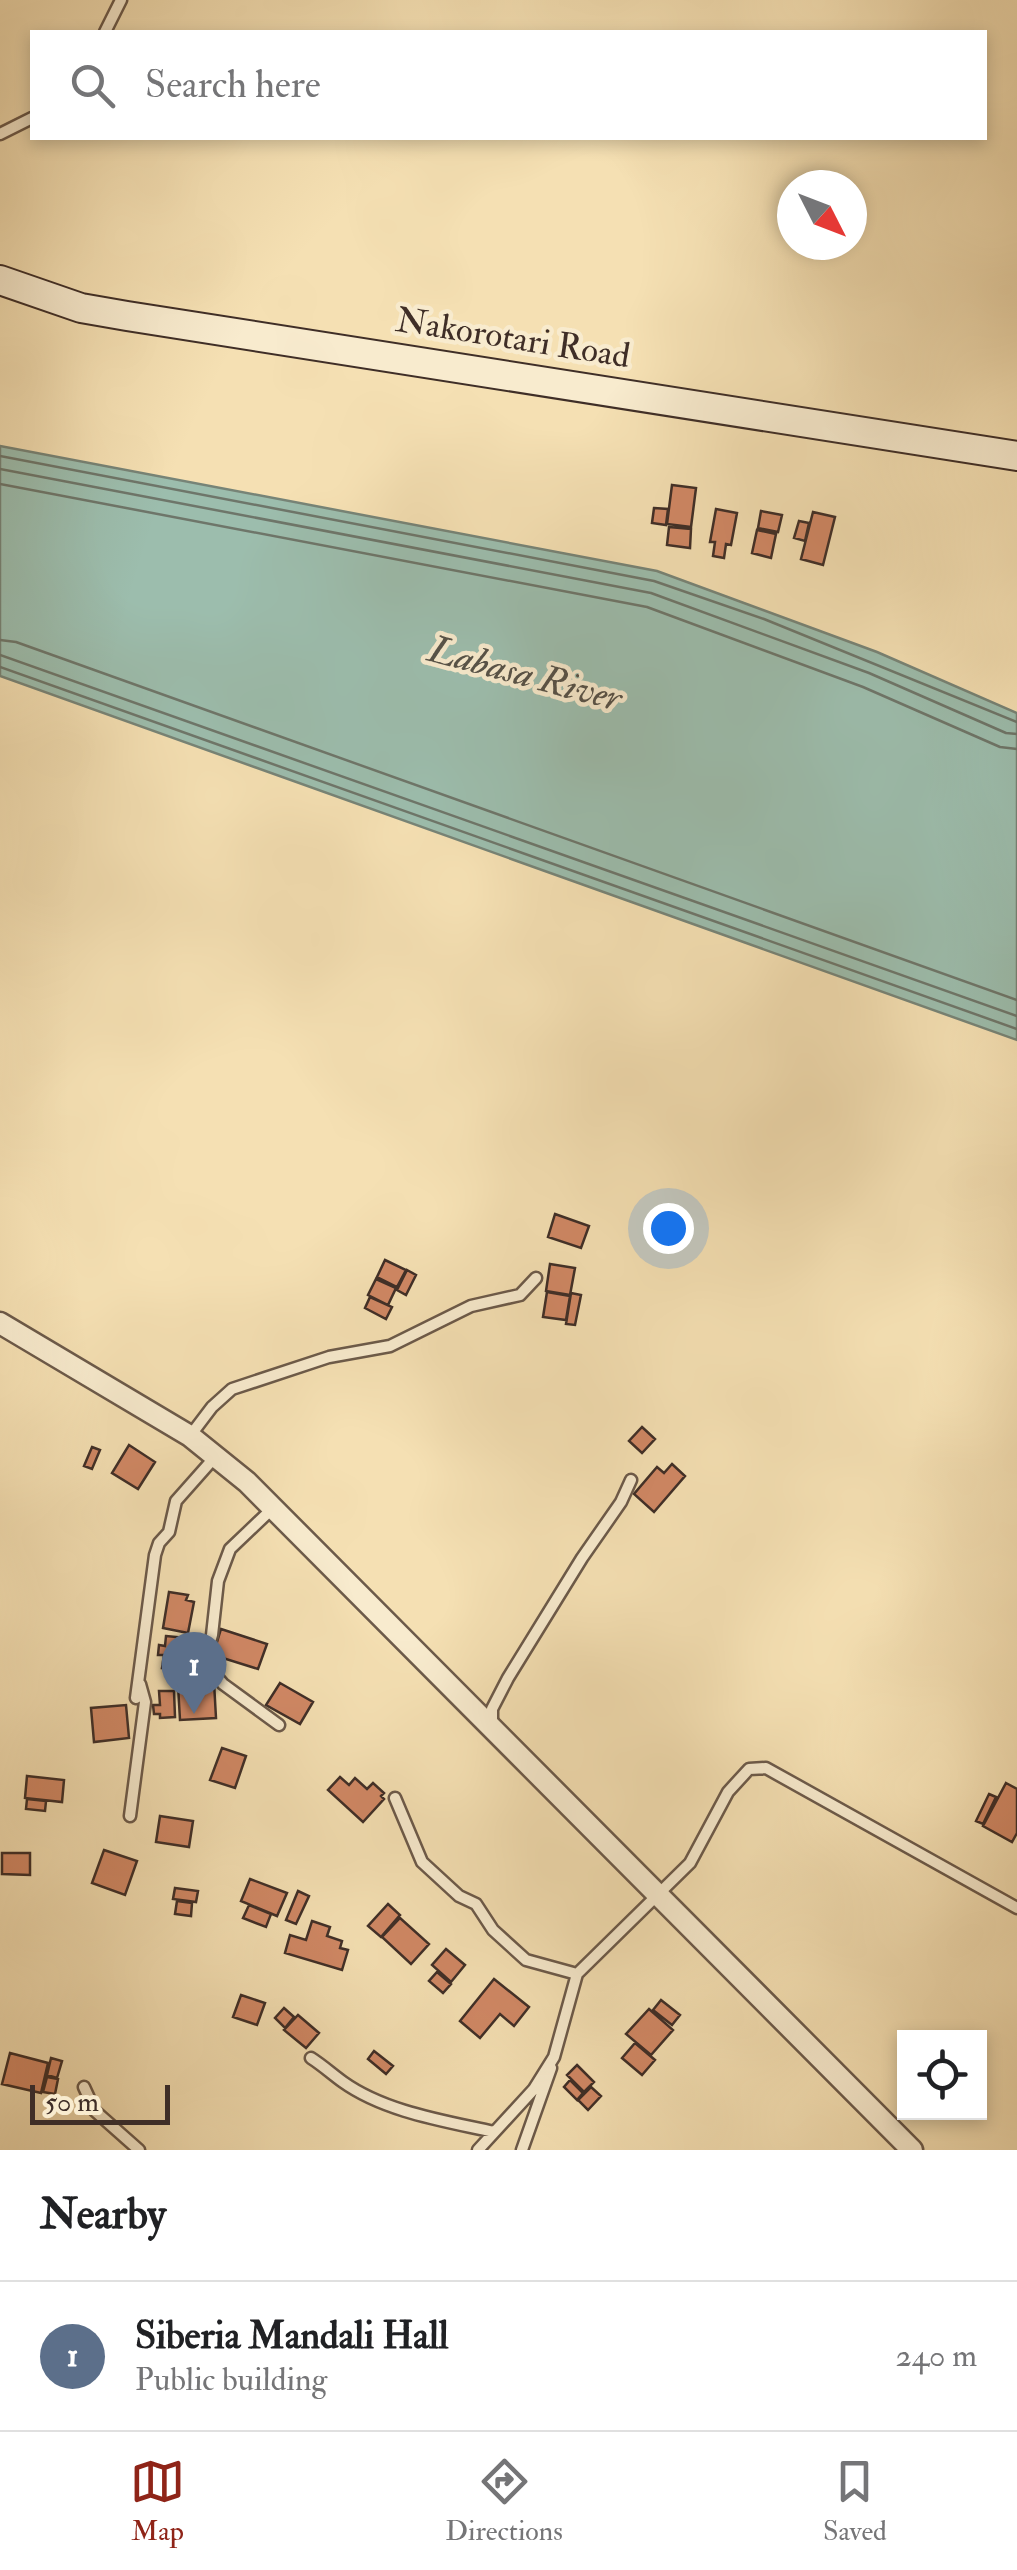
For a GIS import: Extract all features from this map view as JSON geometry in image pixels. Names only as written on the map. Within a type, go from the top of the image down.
[{"type":"street","name":"Nakorotari Road","points":[[0,280],[82,308],[128,316],[1017,456]]},
{"type":"street","points":[[0,1323],[190,1436],[274,1508],[912,2150]]},
{"type":"lane","points":[[106,30],[121,0]]},
{"type":"lane","points":[[0,134],[30,119]]},
{"type":"lane","points":[[190,1436],[232,1388],[328,1357],[390,1346],[471,1306],[520,1295],[536,1278]]},
{"type":"lane","points":[[136,1698],[154,1555],[169,1532],[176,1502],[216,1456]]},
{"type":"lane","points":[[492,1726],[492,1709],[508,1678],[582,1558],[622,1502],[631,1480]]},
{"type":"lane","points":[[274,1508],[230,1549],[218,1580],[206,1656],[210,1669],[223,1684],[279,1725]]},
{"type":"lane","points":[[130,1816],[145,1702],[140,1683]]},
{"type":"lane","points":[[522,2150],[546,2089],[576,1974],[690,1863],[728,1792],[748,1769],[766,1768],[1017,1908]]},
{"type":"lane","points":[[395,1798],[422,1862],[459,1896],[476,1904],[493,1930],[526,1960],[576,1974]]},
{"type":"lane","points":[[478,2150],[534,2089],[554,2057]]},
{"type":"lane","points":[[310,2058],[345,2084],[393,2105],[494,2132]]},
{"type":"lane","points":[[84,2088],[95,2111],[139,2150]]},
{"type":"water","name":"Labasa River","points":[[0,446],[657,571],[877,652],[1017,713],[1017,1040],[0,676]]},
{"type":"building","points":[[672,485],[696,488],[691,527],[667,524]]},
{"type":"building","points":[[654,508],[668,509],[666,525],[652,523]]},
{"type":"building","points":[[716,509],[737,513],[731,545],[726,544],[724,558],[713,556],[715,542],[710,542]]},
{"type":"building","points":[[761,511],[782,515],[778,532],[758,528]]},
{"type":"building","points":[[813,512],[835,517],[823,565],[801,559]]},
{"type":"building","points":[[799,521],[809,523],[805,541],[794,538]]},
{"type":"building","points":[[669,527],[691,529],[690,548],[667,545]]},
{"type":"building","points":[[757,530],[776,534],[771,558],[752,553]]},
{"type":"building","points":[[555,1214],[589,1226],[581,1248],[548,1237]]},
{"type":"building","points":[[385,1260],[406,1270],[397,1287],[377,1277]]},
{"type":"building","points":[[550,1264],[575,1268],[570,1295],[546,1291]]},
{"type":"building","points":[[407,1270],[416,1275],[406,1295],[397,1290]]},
{"type":"building","points":[[376,1279],[396,1288],[388,1305],[368,1295]]},
{"type":"building","points":[[547,1292],[570,1296],[566,1320],[543,1317]]},
{"type":"building","points":[[571,1293],[581,1295],[575,1325],[566,1324]]},
{"type":"building","points":[[370,1297],[392,1307],[386,1319],[365,1308]]},
{"type":"building","points":[[642,1427],[655,1439],[642,1453],[629,1441]]},
{"type":"building","points":[[129,1445],[155,1462],[138,1489],[112,1473]]},
{"type":"building","points":[[92,1447],[100,1450],[92,1469],[84,1466]]},
{"type":"building","points":[[672,1464],[685,1476],[654,1512],[634,1494],[657,1467],[664,1473]]},
{"type":"building","points":[[169,1592],[188,1595],[186,1600],[194,1602],[188,1633],[163,1628]]},
{"type":"building","points":[[221,1629],[267,1644],[258,1669],[213,1655]]},
{"type":"building","points":[[166,1636],[197,1639],[194,1670],[162,1668],[164,1655],[158,1655],[159,1645],[165,1646]]},
{"type":"building","points":[[214,1682],[216,1718],[180,1720],[178,1685]]},
{"type":"building","points":[[280,1683],[313,1702],[300,1724],[266,1705]]},
{"type":"building","points":[[159,1691],[174,1691],[175,1717],[160,1718],[160,1714],[154,1714],[153,1705],[160,1705]]},
{"type":"building","points":[[126,1705],[129,1738],[94,1742],[91,1708]]},
{"type":"building","points":[[222,1748],[246,1756],[235,1788],[210,1780]]},
{"type":"building","points":[[27,1776],[64,1780],[62,1802],[25,1798]]},
{"type":"building","points":[[340,1777],[349,1785],[355,1778],[367,1789],[373,1783],[384,1793],[384,1799],[363,1822],[328,1790]]},
{"type":"building","points":[[1006,1783],[1017,1789],[1017,1833],[1012,1842],[983,1826]]},
{"type":"building","points":[[989,1794],[996,1797],[983,1824],[976,1821]]},
{"type":"building","points":[[27,1799],[46,1801],[45,1811],[26,1809]]},
{"type":"building","points":[[160,1816],[193,1821],[189,1847],[156,1842]]},
{"type":"building","points":[[104,1850],[137,1861],[125,1895],[92,1883]]},
{"type":"building","points":[[2,1853],[30,1853],[30,1875],[2,1874]]},
{"type":"building","points":[[250,1879],[287,1893],[277,1916],[241,1901]]},
{"type":"building","points":[[175,1888],[198,1891],[196,1902],[173,1899]]},
{"type":"building","points":[[298,1891],[309,1896],[296,1924],[286,1920]]},
{"type":"building","points":[[177,1901],[192,1903],[191,1916],[175,1914]]},
{"type":"building","points":[[388,1904],[400,1915],[381,1937],[368,1926]]},
{"type":"building","points":[[249,1905],[271,1914],[266,1927],[243,1918]]},
{"type":"building","points":[[400,1918],[429,1944],[411,1964],[382,1937]]},
{"type":"building","points":[[312,1921],[330,1927],[327,1936],[342,1941],[340,1948],[348,1950],[342,1970],[285,1953],[290,1935],[306,1940]]},
{"type":"building","points":[[446,1949],[465,1965],[451,1982],[432,1965]]},
{"type":"building","points":[[437,1972],[451,1984],[443,1993],[429,1981]]},
{"type":"building","points":[[494,1979],[529,2007],[514,2026],[500,2014],[480,2038],[460,2021]]},
{"type":"building","points":[[241,1995],[265,2003],[257,2025],[233,2017]]},
{"type":"building","points":[[661,2000],[680,2015],[672,2025],[653,2010]]},
{"type":"building","points":[[284,2008],[294,2017],[285,2028],[275,2018]]},
{"type":"building","points":[[649,2009],[673,2030],[651,2055],[626,2034]]},
{"type":"building","points":[[298,2015],[319,2033],[306,2048],[284,2030]]},
{"type":"building","points":[[635,2043],[655,2060],[642,2075],[622,2058]]},
{"type":"building","points":[[374,2051],[393,2066],[386,2074],[368,2059]]},
{"type":"building","points":[[10,2053],[48,2063],[41,2093],[2,2084]]},
{"type":"building","points":[[51,2058],[62,2061],[57,2078],[47,2075]]},
{"type":"building","points":[[577,2065],[594,2082],[584,2092],[567,2075]]},
{"type":"building","points":[[47,2077],[58,2079],[55,2094],[43,2092]]},
{"type":"building","points":[[570,2080],[583,2093],[577,2100],[564,2087]]},
{"type":"building","points":[[591,2087],[601,2096],[588,2110],[578,2100]]},
{"type":"place","name":"Siberia Mandali Hall","points":[[194,1714]]}]
